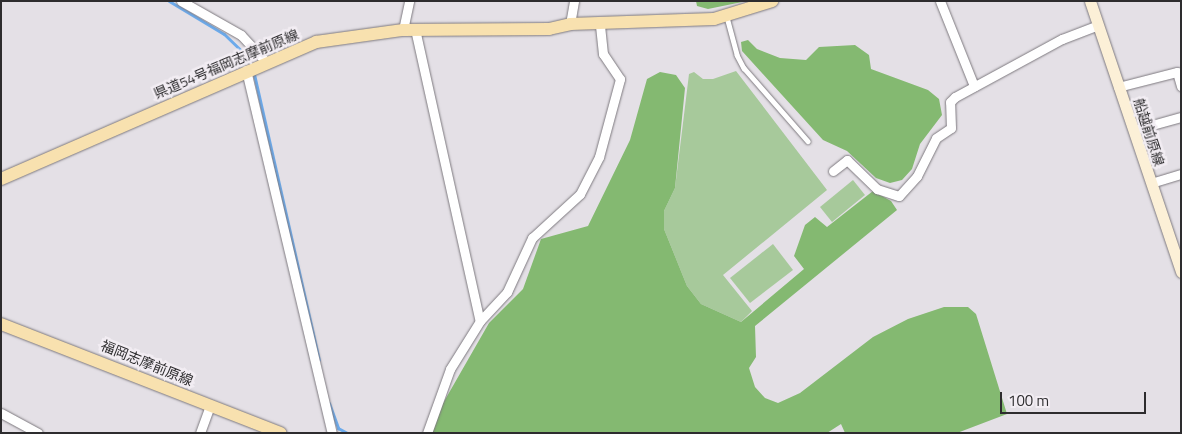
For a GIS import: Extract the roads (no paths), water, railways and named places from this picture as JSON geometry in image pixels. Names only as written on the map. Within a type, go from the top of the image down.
[{"type":"main road","name":"県道54号福岡志摩前原線","points":[[1,179],[265,61],[316,42],[409,30],[549,28],[570,24],[600,25],[727,17],[772,1]]},
{"type":"main road","name":"船越前原線","points":[[1090,1],[1151,184],[1177,250],[1181,272]]},
{"type":"main road","name":"福岡志摩前原線","points":[[1,324],[281,433]]},
{"type":"street","points":[[181,1],[241,35],[265,61]]},
{"type":"street","points":[[409,1],[409,30],[480,321]]},
{"type":"street","points":[[570,24],[574,1]]},
{"type":"street","points":[[940,1],[974,86]]},
{"type":"street","points":[[428,433],[450,369],[480,321],[507,292],[532,238],[580,194],[599,157],[620,79],[603,54],[600,25]]},
{"type":"street","points":[[833,171],[847,160],[877,189],[899,196],[917,176],[936,138],[951,128],[950,102],[974,86],[1062,39],[1098,25]]},
{"type":"street","points":[[246,70],[332,433]]},
{"type":"street","points":[[1118,87],[1177,72],[1181,86]]},
{"type":"street","points":[[1134,130],[1181,117]]},
{"type":"street","points":[[1151,184],[1181,174]]},
{"type":"street","points":[[200,433],[210,405]]},
{"type":"street","points":[[1,413],[38,433]]},
{"type":"lane","points":[[727,17],[736,56],[744,68],[808,142]]},
{"type":"waterway","points":[[169,1],[224,34],[250,59]]},
{"type":"waterway","points":[[254,74],[319,360]]},
{"type":"waterway","points":[[329,403],[338,428],[347,433]]}]
